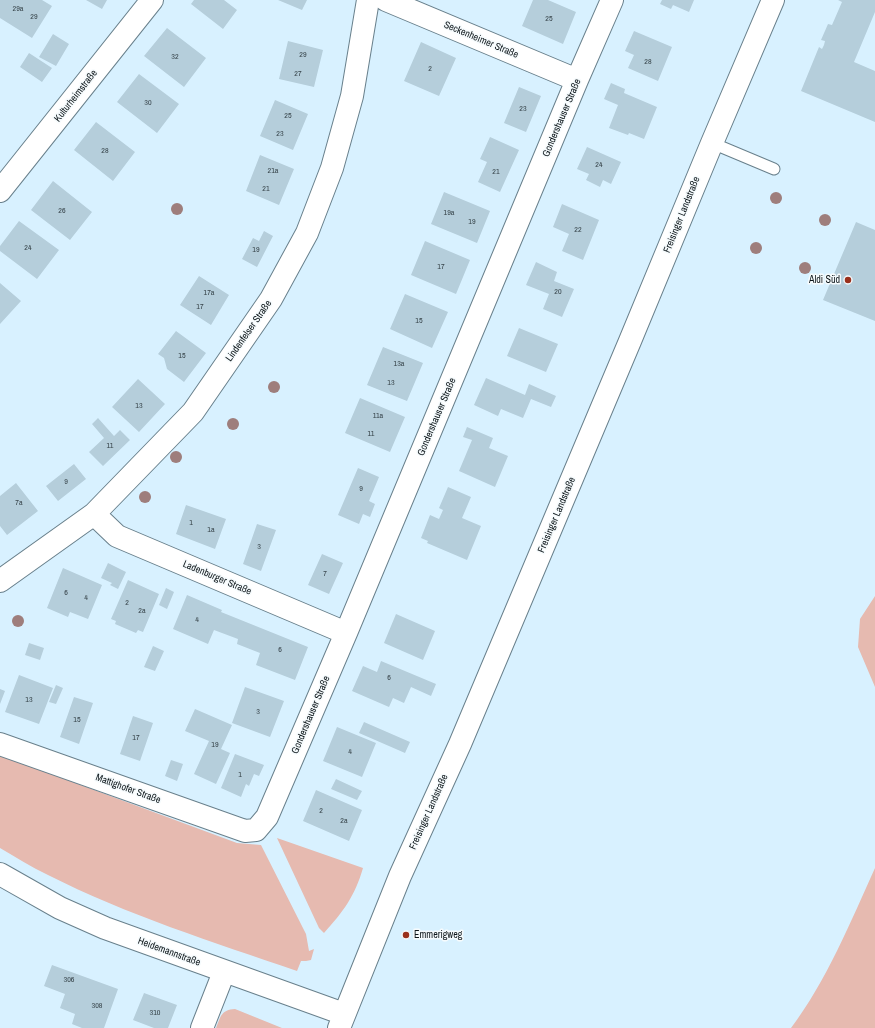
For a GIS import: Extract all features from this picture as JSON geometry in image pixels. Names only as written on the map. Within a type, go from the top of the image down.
[{"type":"street","name":"Kulturheimstraße","points":[[0,191],[152,0]]},
{"type":"street","name":"Lindenfelser Straße","points":[[0,581],[94,514],[193,412],[271,299],[307,233],[332,168],[352,96],[368,0]]},
{"type":"street","name":"Seckenheimer Straße","points":[[386,0],[577,80]]},
{"type":"street","name":"Gondershauser Straße","points":[[256,830],[268,818],[577,80],[612,0]]},
{"type":"street","name":"Freisinger Landstraße","points":[[342,1021],[400,876],[460,744],[773,0]]},
{"type":"street","name":"Ladenburger Straße","points":[[94,514],[117,536],[346,633]]},
{"type":"street","name":"Mattighofer Straße","points":[[0,744],[245,831],[256,830]]},
{"type":"street","name":"Heidemannstraße","points":[[0,874],[60,908],[105,928],[224,972],[342,1021]]},
{"type":"street","points":[[202,1028],[224,972]]},
{"type":"lane","points":[[712,143],[774,169]]},
{"type":"shaded area","points":[[875,596],[875,687],[858,647],[860,619]]},
{"type":"shaded area","points":[[0,755],[237,843],[261,845],[306,934],[309,951],[314,949],[311,960],[301,961],[297,971],[171,927],[108,903],[36,869],[0,848]]},
{"type":"shaded area","points":[[277,838],[363,868],[348,903],[324,933],[319,928]]},
{"type":"shaded area","points":[[875,868],[875,1028],[791,1028],[816,991],[827,971]]},
{"type":"shaded area","points":[[235,1009],[282,1028],[216,1028],[224,1012]]},
{"type":"building","points":[[0,0],[42,0],[52,6],[32,38],[0,18]]},
{"type":"building","points":[[86,0],[107,0],[102,9]]},
{"type":"building","points":[[194,0],[224,0],[237,10],[223,29],[191,4]]},
{"type":"building","points":[[278,0],[307,0],[302,10]]},
{"type":"building","points":[[533,0],[548,0],[576,12],[563,44],[522,26]]},
{"type":"building","points":[[662,0],[694,0],[689,12],[673,5],[671,9],[660,4]]},
{"type":"building","points":[[838,0],[875,0],[875,12],[854,62],[875,71],[875,122],[801,91],[819,47],[822,49],[824,45],[825,41],[821,40],[828,24],[832,25],[842,2]]},
{"type":"building","points":[[167,28],[206,58],[184,87],[144,56]]},
{"type":"building","points":[[634,31],[672,47],[658,81],[628,68],[634,55],[625,51]]},
{"type":"building","points":[[53,34],[69,44],[56,66],[39,57]]},
{"type":"building","points":[[288,41],[323,50],[314,87],[279,79]]},
{"type":"building","points":[[421,42],[456,58],[439,96],[404,81]]},
{"type":"building","points":[[29,53],[52,68],[42,82],[20,67]]},
{"type":"building","points":[[139,74],[179,104],[157,133],[117,102]]},
{"type":"building","points":[[611,83],[625,89],[624,93],[657,107],[644,139],[629,133],[628,135],[609,128],[618,105],[604,99]]},
{"type":"building","points":[[519,87],[541,96],[526,132],[504,123]]},
{"type":"building","points":[[275,100],[308,114],[293,150],[260,136]]},
{"type":"building","points":[[96,122],[135,152],[113,181],[74,150]]},
{"type":"building","points":[[490,137],[519,150],[500,192],[478,182],[487,162],[480,159]]},
{"type":"building","points":[[587,147],[621,162],[611,184],[603,180],[600,187],[586,180],[589,174],[577,169]]},
{"type":"building","points":[[260,155],[294,169],[279,205],[246,191]]},
{"type":"building","points":[[53,181],[92,212],[70,240],[31,210]]},
{"type":"building","points":[[444,192],[490,211],[477,243],[431,224]]},
{"type":"building","points":[[562,204],[599,220],[583,260],[562,251],[569,234],[553,227]]},
{"type":"building","points":[[19,221],[59,250],[37,279],[0,251],[0,246]]},
{"type":"building","points":[[856,222],[875,230],[875,321],[823,300]]},
{"type":"building","points":[[264,231],[273,236],[257,267],[242,259],[253,238],[259,241]]},
{"type":"building","points":[[425,241],[470,260],[456,294],[411,275]]},
{"type":"building","points":[[536,262],[557,272],[554,281],[574,289],[562,317],[543,309],[549,294],[526,285]]},
{"type":"building","points":[[199,276],[229,295],[211,325],[180,305]]},
{"type":"building","points":[[0,283],[21,301],[0,324]]},
{"type":"building","points":[[405,294],[448,312],[432,348],[390,329]]},
{"type":"building","points":[[519,328],[558,344],[546,372],[507,356]]},
{"type":"building","points":[[176,331],[206,353],[184,382],[167,369],[164,358],[158,354]]},
{"type":"building","points":[[383,347],[423,363],[407,401],[367,385]]},
{"type":"building","points":[[486,378],[525,395],[529,384],[556,396],[551,407],[531,399],[523,418],[501,409],[498,416],[474,405]]},
{"type":"building","points":[[138,379],[165,404],[139,432],[112,407]]},
{"type":"building","points":[[360,398],[405,417],[390,452],[345,433]]},
{"type":"building","points":[[98,418],[114,436],[120,430],[130,440],[103,466],[89,452],[104,438],[92,424]]},
{"type":"building","points":[[467,427],[493,438],[489,448],[508,456],[495,487],[459,471],[472,440],[463,437]]},
{"type":"building","points":[[74,464],[86,479],[58,501],[46,486]]},
{"type":"building","points":[[358,468],[379,477],[369,501],[375,504],[370,517],[363,514],[359,524],[338,515]]},
{"type":"building","points":[[16,483],[38,511],[7,535],[0,526],[0,496]]},
{"type":"building","points":[[448,487],[471,497],[462,518],[481,526],[467,560],[427,543],[428,541],[421,538],[430,515],[439,519],[443,510],[439,508]]},
{"type":"building","points":[[186,505],[226,519],[215,549],[176,534]]},
{"type":"building","points":[[257,524],[276,530],[261,571],[243,564]]},
{"type":"building","points":[[322,554],[343,563],[329,594],[308,585]]},
{"type":"building","points":[[108,563],[126,572],[118,589],[110,585],[112,583],[101,578]]},
{"type":"building","points":[[63,568],[102,585],[88,619],[70,612],[68,617],[47,608]]},
{"type":"building","points":[[128,580],[159,594],[143,632],[138,630],[136,633],[115,624],[116,621],[111,619]]},
{"type":"building","points":[[166,588],[174,592],[167,609],[159,605]]},
{"type":"building","points":[[187,595],[222,610],[221,612],[308,647],[295,680],[256,665],[260,653],[237,644],[238,639],[214,630],[208,644],[173,629]]},
{"type":"building","points":[[396,614],[435,631],[423,660],[384,643]]},
{"type":"building","points":[[29,643],[44,648],[40,660],[25,655]]},
{"type":"building","points":[[153,646],[164,651],[155,671],[144,667]]},
{"type":"building","points":[[381,661],[436,684],[431,696],[411,687],[404,703],[393,698],[389,707],[352,691],[363,666],[377,672]]},
{"type":"building","points":[[19,675],[53,688],[39,724],[5,712]]},
{"type":"building","points":[[56,685],[63,688],[56,704],[49,702]]},
{"type":"building","points":[[245,687],[284,701],[270,737],[232,723]]},
{"type":"building","points":[[0,689],[5,691],[0,704]]},
{"type":"building","points":[[74,697],[93,703],[79,744],[60,737]]},
{"type":"building","points":[[195,709],[232,725],[221,749],[230,753],[216,784],[194,774],[209,741],[185,731]]},
{"type":"building","points":[[133,716],[153,723],[140,761],[120,754]]},
{"type":"building","points":[[364,722],[410,742],[405,753],[359,733]]},
{"type":"building","points":[[337,727],[376,743],[362,777],[323,761]]},
{"type":"building","points":[[235,754],[264,765],[259,776],[254,774],[249,786],[246,784],[241,797],[221,788]]},
{"type":"building","points":[[171,760],[183,764],[177,781],[165,776]]},
{"type":"building","points":[[336,779],[362,791],[357,800],[331,789]]},
{"type":"building","points":[[316,790],[362,810],[349,841],[303,821]]},
{"type":"building","points":[[52,965],[118,989],[104,1028],[82,1028],[72,1024],[75,1014],[60,1008],[65,994],[44,986]]},
{"type":"building","points":[[144,993],[177,1005],[168,1028],[154,1028],[133,1020]]},
{"type":"place","name":"Aldi Süd","points":[[848,280]]},
{"type":"place","name":"Emmerigweg","points":[[406,935]]}]
